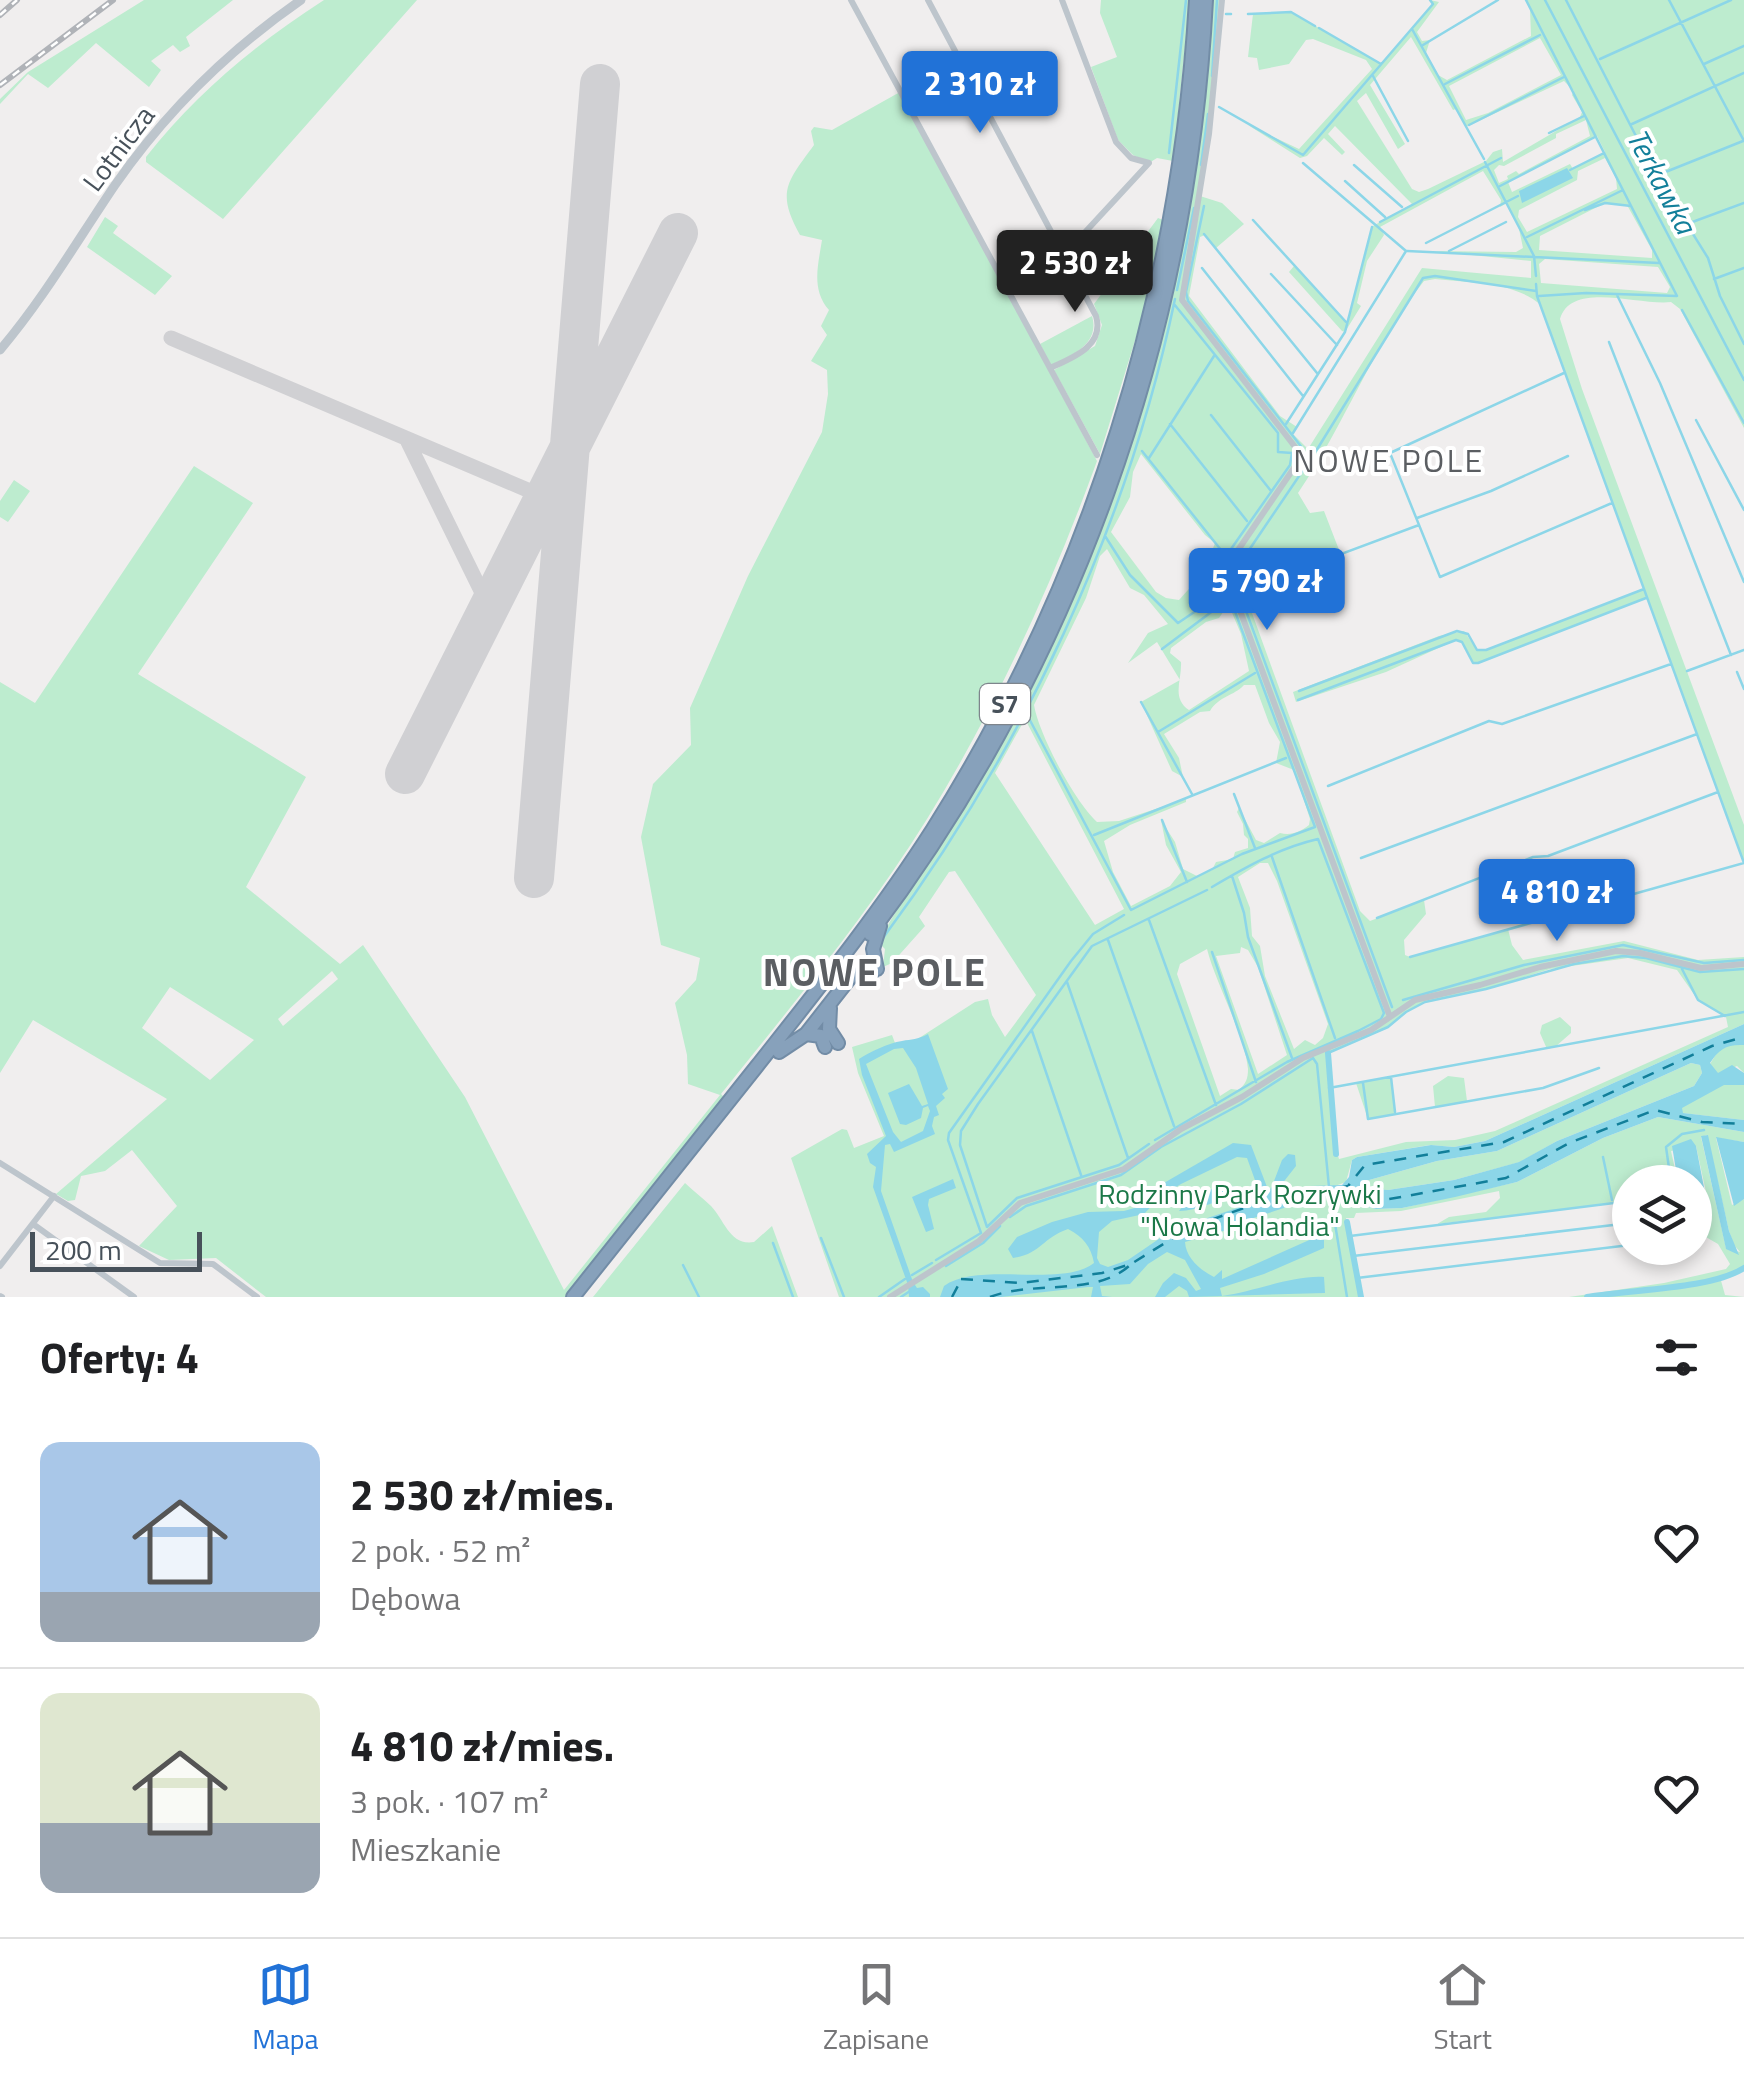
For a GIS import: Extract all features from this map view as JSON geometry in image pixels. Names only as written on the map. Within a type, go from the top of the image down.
[{"type":"highway","name":"S7","points":[[573,1297],[880,906],[954,795],[1030,654],[1090,514],[1146,334],[1180,168],[1196,0]]},
{"type":"highway","name":"S7","points":[[584,1297],[888,910],[962,799],[1022,691],[1070,588],[1106,497],[1149,363],[1176,246],[1195,130],[1206,0]]},
{"type":"highway","points":[[779,1052],[806,1034],[854,974],[873,949],[888,910]]},
{"type":"highway","points":[[854,974],[874,971],[873,949]]},
{"type":"highway","points":[[806,1034],[821,1036],[831,1045],[828,1022],[833,1001]]},
{"type":"street","name":"Lotnicza","points":[[0,350],[45,293],[116,184],[160,128],[236,50],[301,0]]},
{"type":"street","points":[[851,0],[1097,455]]},
{"type":"street","points":[[928,0],[1096,316],[1098,332],[1088,347],[1050,368]]},
{"type":"street","points":[[1062,0],[1116,142],[1132,158],[1149,163],[1064,255]]},
{"type":"street","points":[[1222,0],[1207,150],[1182,300],[1298,452],[1298,462],[1234,556],[1228,578],[1390,1017]]},
{"type":"street","points":[[890,1297],[972,1246],[1020,1203],[1124,1169],[1161,1141],[1242,1097],[1292,1064],[1371,1030],[1412,1002],[1610,952],[1640,952],[1701,968],[1744,964]]},
{"type":"street","points":[[0,1163],[160,1263],[213,1264],[257,1297]]},
{"type":"street","points":[[0,1266],[54,1196]]},
{"type":"street","points":[[33,1224],[134,1297]]},
{"type":"green space","points":[[144,0],[233,0],[186,37],[190,46],[180,52],[173,45],[151,61],[161,70],[149,87],[96,43],[48,88],[28,74],[0,104],[0,99],[28,72]]},
{"type":"green space","points":[[324,0],[417,0],[223,219],[146,162],[146,157],[228,71]]},
{"type":"green space","points":[[1101,0],[1190,0],[1173,161],[1157,158],[1149,163],[1133,155],[1118,140],[1091,67],[1117,57],[1100,13]]},
{"type":"green space","name":"Rodzinny Park Rozrywki \"Nowa Holandia\"","points":[[1212,0],[1222,0],[1200,196],[1222,203],[1244,224],[1216,248],[1205,235],[1200,237],[1189,296],[1280,416],[1297,427],[1293,434],[1308,449],[1422,268],[1531,278],[1531,261],[1432,251],[1516,252],[1523,248],[1518,224],[1507,203],[1500,207],[1501,200],[1483,171],[1380,227],[1384,235],[1367,261],[1357,303],[1361,306],[1342,331],[1289,272],[1294,266],[1348,323],[1373,226],[1412,204],[1335,126],[1328,134],[1345,152],[1342,155],[1324,138],[1300,158],[1248,125],[1299,149],[1372,69],[1366,60],[1313,39],[1306,40],[1289,64],[1259,70],[1257,58],[1248,57],[1253,14],[1291,12],[1382,64],[1433,5],[1430,0],[1439,2],[1417,32],[1422,41],[1430,40],[1426,53],[1438,75],[1447,80],[1531,36],[1526,0],[1744,0],[1744,428],[1680,309],[1671,302],[1608,297],[1578,300],[1567,307],[1560,319],[1582,389],[1744,825],[1744,863],[1647,598],[1478,663],[1473,663],[1462,642],[1456,640],[1386,672],[1296,702],[1293,692],[1439,636],[1464,631],[1477,650],[1486,650],[1644,589],[1541,305],[1530,297],[1490,284],[1424,281],[1389,332],[1298,493],[1310,513],[1324,511],[1341,555],[1244,591],[1360,911],[1370,921],[1424,900],[1426,914],[1404,940],[1405,955],[1410,957],[1508,929],[1512,945],[1523,960],[1624,941],[1698,960],[1744,957],[1744,1024],[1485,1141],[1357,1157],[1352,1160],[1346,1182],[1335,1186],[1361,1205],[1402,1208],[1517,1182],[1603,1138],[1658,1117],[1744,1132],[1744,1142],[1716,1138],[1732,1205],[1744,1199],[1744,1268],[1720,1277],[1725,1295],[1744,1297],[1569,1297],[1726,1269],[1730,1264],[1712,1241],[1712,1186],[1726,1248],[1740,1252],[1729,1231],[1707,1135],[1701,1137],[1707,1165],[1700,1165],[1696,1146],[1671,1151],[1674,1165],[1612,1165],[1612,1203],[1437,1224],[1449,1217],[1486,1212],[1500,1198],[1499,1191],[1401,1211],[1356,1213],[1354,1218],[1346,1218],[1361,1297],[839,1297],[791,1158],[842,1129],[847,1130],[854,1148],[884,1136],[858,1073],[852,1047],[892,1035],[895,1043],[916,1040],[975,1002],[988,999],[1005,1037],[1036,995],[955,871],[949,872],[919,917],[925,926],[892,963],[883,967],[885,949],[879,943],[1001,746],[1089,556],[1149,376],[1190,190],[1204,96]],"holes":[[[1411,37],[1466,127],[1564,81],[1574,91],[1572,95],[1582,112],[1580,117],[1503,162],[1502,149],[1486,161],[1419,192],[1412,189],[1357,101],[1366,93],[1398,149],[1405,144],[1370,85]],[[1540,38],[1561,75],[1488,113],[1466,120],[1449,86]],[[1586,120],[1590,136],[1499,183],[1494,170],[1499,165],[1504,166],[1556,138],[1556,134]],[[1597,136],[1605,152],[1512,192],[1508,182]],[[1605,158],[1616,178],[1617,189],[1527,232],[1518,217],[1519,210],[1577,180],[1578,171]],[[1605,203],[1627,205],[1652,250],[1652,258],[1539,250],[1540,236]],[[1545,259],[1658,267],[1670,287],[1667,293],[1541,283],[1539,264]],[[1141,454],[1215,543],[1204,572],[1179,600],[1156,592],[1111,532],[1130,497],[1133,472]],[[1107,549],[1130,588],[1144,595],[1168,624],[1148,633],[1128,663],[1157,642],[1180,679],[1181,662],[1170,653],[1171,648],[1206,622],[1219,618],[1230,608],[1241,634],[1249,671],[1189,710],[1180,700],[1179,680],[1141,702],[1172,771],[1183,777],[1179,758],[1164,734],[1200,712],[1210,711],[1244,685],[1255,685],[1280,742],[1276,763],[1294,770],[1309,825],[1292,834],[1280,833],[1264,843],[1256,840],[1239,808],[1248,848],[1235,852],[1233,859],[1216,862],[1212,870],[1197,876],[1183,869],[1175,842],[1161,820],[1166,845],[1181,872],[1170,886],[1131,906],[1113,872],[1104,841],[1186,799],[1119,821],[1097,822],[1059,767],[1034,705],[1086,598],[1100,556]],[[1025,719],[1124,909],[1095,925],[995,773]],[[1260,863],[1268,863],[1328,1024],[1323,1038],[1315,1045],[1305,1040],[1294,1049],[1265,976],[1260,946],[1252,936],[1250,908],[1238,877]],[[1241,947],[1248,950],[1258,967],[1287,1055],[1258,1074],[1216,956],[1240,953]],[[1207,949],[1246,1055],[1246,1081],[1239,1090],[1231,1089],[1220,1096],[1177,974],[1180,964]],[[1628,958],[1677,970],[1698,1000],[1726,1017],[1728,1027],[1495,1131],[1455,1140],[1406,1142],[1339,1159],[1328,1053],[1388,1027],[1425,1002],[1486,989],[1550,969]]]},
{"type":"green space","points":[[900,92],[1097,461],[1042,599],[976,733],[927,819],[854,925],[565,1297],[266,1297],[216,1258],[169,1260],[139,1246],[177,1206],[132,1150],[105,1171],[81,1176],[75,1200],[68,1201],[56,1194],[167,1099],[33,1020],[0,1073],[0,682],[35,703],[194,466],[253,503],[138,674],[306,777],[246,887],[340,964],[363,945],[465,1097],[564,1290],[720,1095],[688,1084],[687,1055],[675,1003],[696,980],[700,958],[661,945],[641,837],[653,784],[691,745],[690,708],[748,576],[822,432],[827,370],[811,361],[827,335],[821,326],[829,310],[817,277],[822,240],[800,235],[787,197],[791,178],[814,145],[811,131],[814,127],[832,130]],"holes":[[[332,971],[338,979],[283,1026],[278,1019]],[[170,987],[254,1040],[210,1080],[142,1028]]]},
{"type":"green space","points":[[105,217],[118,226],[113,233],[172,276],[155,295],[87,247]]},
{"type":"green space","points":[[1158,218],[1163,220],[1146,305],[1100,454],[1054,370],[1095,346],[1102,325],[1094,304]]},
{"type":"green space","points":[[1092,316],[1089,341],[1051,365],[1040,344]]},
{"type":"green space","points":[[14,480],[30,491],[8,522],[0,517],[0,501]]},
{"type":"green space","points":[[1560,1017],[1571,1027],[1571,1033],[1547,1049],[1540,1033],[1542,1025]]},
{"type":"green space","points":[[1732,1044],[1744,1045],[1744,1073],[1737,1066],[1718,1074],[1710,1064],[1718,1051]]},
{"type":"green space","points":[[1691,1063],[1700,1065],[1702,1073],[1694,1086],[1557,1141],[1520,1162],[1454,1180],[1388,1190],[1361,1189],[1362,1182],[1437,1161],[1497,1151]]},
{"type":"green space","points":[[1448,1076],[1464,1078],[1467,1101],[1435,1107],[1433,1086]]},
{"type":"green space","points":[[1391,1077],[1395,1114],[1368,1119],[1356,1083]]},
{"type":"green space","points":[[1724,1084],[1744,1085],[1744,1120],[1682,1113],[1682,1107]]},
{"type":"green space","points":[[685,1183],[711,1206],[739,1240],[754,1242],[772,1226],[798,1297],[593,1297]]},
{"type":"water","points":[[1567,168],[1573,178],[1522,203],[1519,191]]},
{"type":"water","points":[[1744,1024],[1744,1045],[1724,1048],[1710,1063],[1718,1073],[1732,1065],[1744,1073],[1744,1085],[1724,1085],[1682,1108],[1683,1113],[1744,1120],[1744,1132],[1658,1117],[1603,1138],[1517,1182],[1402,1208],[1361,1205],[1341,1190],[1185,1242],[1195,1263],[1214,1277],[1222,1270],[1222,1279],[1316,1237],[1324,1240],[1324,1248],[1220,1288],[1222,1296],[1324,1277],[1325,1293],[1189,1297],[1179,1286],[1165,1297],[1155,1297],[1174,1273],[1186,1278],[1196,1291],[1201,1289],[1185,1260],[1167,1252],[1148,1264],[1130,1284],[1100,1286],[1102,1296],[1112,1297],[1091,1297],[1093,1287],[1088,1287],[1001,1297],[940,1297],[944,1286],[977,1275],[1062,1274],[1094,1263],[1085,1243],[1068,1229],[1022,1256],[1013,1258],[1008,1249],[1017,1237],[1052,1222],[1088,1212],[1138,1207],[1157,1187],[1233,1143],[1251,1145],[1271,1189],[1282,1160],[1288,1154],[1295,1155],[1296,1166],[1278,1189],[1279,1194],[1310,1186],[1342,1185],[1357,1157],[1485,1141]],"holes":[[[1691,1063],[1700,1065],[1702,1073],[1694,1086],[1557,1141],[1519,1162],[1454,1180],[1388,1190],[1361,1188],[1362,1182],[1437,1161],[1497,1151]],[[1237,1157],[1247,1158],[1260,1194],[1221,1187],[1197,1196],[1179,1211],[1230,1199],[1248,1201],[1246,1205],[1172,1230],[1128,1260],[1108,1267],[1100,1264],[1099,1232],[1112,1221],[1144,1214],[1161,1196]]]},
{"type":"water","points":[[928,1034],[948,1089],[936,1106],[939,1115],[934,1117],[932,1126],[935,1134],[894,1152],[890,1144],[885,1145],[881,1191],[913,1282],[930,1294],[909,1297],[873,1187],[876,1167],[867,1154],[886,1136],[859,1059],[891,1044]],"holes":[[[903,1048],[916,1068],[928,1104],[922,1106],[909,1084],[888,1093],[900,1124],[921,1118],[923,1108],[928,1106],[930,1111],[923,1131],[901,1142],[893,1132],[866,1064]]]},
{"type":"water","points":[[1708,1135],[1729,1231],[1739,1255],[1726,1249],[1712,1186],[1712,1165],[1707,1165],[1701,1136]]},
{"type":"water","points":[[1716,1137],[1744,1142],[1744,1199],[1734,1206]]},
{"type":"water","points":[[1691,1139],[1700,1165],[1675,1165],[1672,1146]]},
{"type":"water","points":[[953,1179],[956,1188],[929,1199],[934,1229],[926,1232],[912,1197]]},
{"type":"waterway","points":[[1169,153],[1186,0]]},
{"type":"waterway","points":[[1212,76],[1217,0]]},
{"type":"waterway","points":[[1219,107],[1303,155],[1433,4],[1430,0]]},
{"type":"waterway","points":[[1423,45],[1498,0]]},
{"type":"waterway","points":[[1526,0],[1677,296],[1539,296]]},
{"type":"waterway","name":"Terkawka","points":[[1545,0],[1744,380]]},
{"type":"waterway","points":[[1566,0],[1656,175],[1708,258],[1720,296],[1744,344]]},
{"type":"waterway","points":[[1669,0],[1744,141]]},
{"type":"waterway","points":[[1600,59],[1731,0]]},
{"type":"waterway","points":[[1248,14],[1291,12],[1315,26]]},
{"type":"waterway","points":[[1226,14],[1231,14]]},
{"type":"waterway","points":[[1319,28],[1381,64]]},
{"type":"waterway","points":[[1412,29],[1484,159]]},
{"type":"waterway","points":[[1445,84],[1540,35]]},
{"type":"waterway","points":[[1704,64],[1744,46]]},
{"type":"waterway","points":[[1632,124],[1744,73]]},
{"type":"waterway","points":[[1373,76],[1408,141]]},
{"type":"waterway","points":[[1469,125],[1564,77]]},
{"type":"waterway","points":[[1201,165],[1208,114]]},
{"type":"waterway","points":[[1549,133],[1584,116]]},
{"type":"waterway","points":[[1500,186],[1595,137]]},
{"type":"waterway","points":[[1658,175],[1743,141]]},
{"type":"waterway","points":[[1570,170],[1604,153]]},
{"type":"waterway","points":[[1380,222],[1501,158]]},
{"type":"waterway","points":[[1485,162],[1534,256],[1536,276]]},
{"type":"waterway","points":[[1293,433],[1406,251],[1303,163]]},
{"type":"waterway","points":[[1354,165],[1402,207]]},
{"type":"waterway","points":[[1345,181],[1385,217]]},
{"type":"waterway","points":[[1527,237],[1623,190]]},
{"type":"waterway","points":[[1426,243],[1518,196]]},
{"type":"waterway","points":[[1585,210],[1605,203],[1631,206]]},
{"type":"waterway","points":[[1687,224],[1744,203]]},
{"type":"waterway","points":[[1204,206],[1186,292],[1188,301],[1303,449]]},
{"type":"waterway","points":[[1177,290],[1194,208]]},
{"type":"waterway","points":[[1253,220],[1346,322]]},
{"type":"waterway","points":[[1449,251],[1506,222]]},
{"type":"waterway","points":[[1286,424],[1345,332],[1372,227]]},
{"type":"waterway","points":[[1204,234],[1317,373]]},
{"type":"waterway","points":[[1407,251],[1659,263]]},
{"type":"waterway","points":[[1202,268],[1303,396]]},
{"type":"waterway","points":[[1714,279],[1744,268]]},
{"type":"waterway","points":[[1271,274],[1337,345]]},
{"type":"waterway","points":[[1236,585],[1236,571],[1245,556],[1316,451],[1423,278],[1435,276],[1536,291]]},
{"type":"waterway","points":[[1536,284],[1537,296],[1744,863]]},
{"type":"waterway","points":[[1617,295],[1660,383],[1744,582]]},
{"type":"waterway","points":[[883,938],[981,791],[1064,634],[1129,469],[1175,299]]},
{"type":"waterway","points":[[1105,536],[1130,575],[1178,623],[1227,590],[1222,575],[1224,559],[1290,465],[1292,453],[1278,452],[1278,433],[1174,304]]},
{"type":"waterway","points":[[1682,310],[1744,423]]},
{"type":"waterway","points":[[1609,342],[1731,655]]},
{"type":"waterway","points":[[1149,458],[1214,356]]},
{"type":"waterway","points":[[1564,373],[1390,453],[1440,577],[1612,503]]},
{"type":"waterway","points":[[1211,415],[1271,491]]},
{"type":"waterway","points":[[1696,420],[1744,510]]},
{"type":"waterway","points":[[1170,424],[1247,521]]},
{"type":"waterway","points":[[1142,451],[1225,555]]},
{"type":"waterway","points":[[1417,518],[1491,491],[1568,456]]},
{"type":"waterway","points":[[1392,1007],[1239,592],[1419,525]]},
{"type":"waterway","points":[[1299,691],[1457,631],[1468,634],[1477,650],[1486,650],[1644,589]]},
{"type":"waterway","points":[[1025,711],[1131,910],[1242,854],[1315,827],[1230,598],[1162,649]]},
{"type":"waterway","points":[[1298,700],[1456,640],[1462,642],[1473,663],[1478,663],[1646,598]]},
{"type":"waterway","points":[[1687,671],[1744,650]]},
{"type":"waterway","points":[[1328,786],[1489,721],[1502,724],[1671,664]]},
{"type":"waterway","points":[[1737,672],[1744,689]]},
{"type":"waterway","points":[[1158,732],[1255,673]]},
{"type":"waterway","points":[[1141,702],[1192,794]]},
{"type":"waterway","points":[[1361,858],[1697,734]]},
{"type":"waterway","points":[[1094,835],[1286,758]]},
{"type":"waterway","points":[[1377,918],[1533,857],[1548,856],[1718,792]]},
{"type":"waterway","points":[[1234,794],[1255,848]]},
{"type":"waterway","points":[[1162,820],[1187,882]]},
{"type":"waterway","points":[[1155,1140],[1287,1062],[1358,1031],[1381,1019],[1384,1013],[1318,839],[1276,853],[1212,887]]},
{"type":"waterway","points":[[1272,857],[1335,1038]]},
{"type":"waterway","points":[[1410,957],[1744,863]]},
{"type":"waterway","points":[[1232,876],[1248,937],[1292,1058]]},
{"type":"waterway","points":[[1149,1144],[1119,1165],[1017,1198],[987,1227],[960,1145],[961,1131],[978,1104],[1092,946],[1207,890]]},
{"type":"waterway","points":[[936,1260],[981,1233],[948,1140],[949,1133],[1071,961],[1093,934],[1124,915]]},
{"type":"waterway","points":[[1149,920],[1216,1105]]},
{"type":"waterway","points":[[1108,940],[1174,1126]]},
{"type":"waterway","points":[[1403,1000],[1524,965],[1623,945],[1704,963],[1744,960]]},
{"type":"waterway","points":[[1212,952],[1256,1082]]},
{"type":"waterway","points":[[1328,1053],[1388,1027],[1425,1002],[1574,964],[1623,956],[1700,972],[1744,969]]},
{"type":"waterway","points":[[1682,969],[1698,1000],[1725,1016]]},
{"type":"waterway","points":[[1067,982],[1128,1158]]},
{"type":"waterway","points":[[1329,1088],[1744,1012]]},
{"type":"waterway","points":[[1032,1031],[1081,1175]]},
{"type":"waterway","points":[[1328,1053],[1336,1154]]},
{"type":"waterway","points":[[1010,1217],[1026,1206],[1121,1175],[1161,1147],[1241,1104],[1313,1058],[1317,1064],[1329,1187]]},
{"type":"waterway","points":[[1363,1083],[1368,1119],[1543,1088],[1599,1068]]},
{"type":"waterway","points":[[1391,1077],[1395,1112]]},
{"type":"waterway","points":[[1669,1165],[1666,1147],[1682,1134],[1704,1130]]},
{"type":"waterway","points":[[1603,1157],[1612,1200]]},
{"type":"waterway","points":[[1330,1193],[1347,1297]]},
{"type":"waterway","points":[[1350,1236],[1612,1203]]},
{"type":"waterway","points":[[1347,1222],[1361,1297]]},
{"type":"waterway","points":[[1353,1256],[1612,1225]]},
{"type":"waterway","points":[[946,1266],[983,1243],[1000,1226]]},
{"type":"waterway","points":[[821,1238],[844,1297]]},
{"type":"waterway","points":[[773,1243],[793,1297]]},
{"type":"waterway","points":[[1357,1278],[1612,1247]]},
{"type":"waterway","points":[[912,1275],[932,1263]]},
{"type":"waterway","points":[[683,1265],[699,1297]]},
{"type":"waterway","points":[[1587,1297],[1690,1285],[1744,1268]]},
{"type":"waterway","points":[[879,1297],[905,1279]]},
{"type":"waterway","points":[[901,1297],[910,1291]]},
{"type":"ferry route","points":[[961,1279],[1021,1283],[1102,1273],[1131,1264],[1191,1227],[1247,1207],[1348,1186],[1365,1165],[1504,1142],[1712,1046],[1744,1037]]},
{"type":"ferry route","points":[[1350,1187],[1373,1202],[1506,1178],[1569,1143],[1655,1110],[1702,1122],[1744,1124]]},
{"type":"ferry route","points":[[990,1297],[1100,1281],[1130,1265]]},
{"type":"ferry route","points":[[952,1297],[960,1282]]},
{"type":"taxiway","points":[[171,338],[544,497]]},
{"type":"taxiway","points":[[406,438],[489,607]]},
{"type":"runway","points":[[534,878],[600,84]]},
{"type":"runway","points":[[405,774],[678,233]]},
{"type":"railway","points":[[0,15],[17,0]]},
{"type":"railway","points":[[0,85],[113,0]]},
{"type":"district","name":"NOWE POLE","points":[[1389,460]]},
{"type":"district","name":"NOWE POLE","points":[[875,972]]}]
